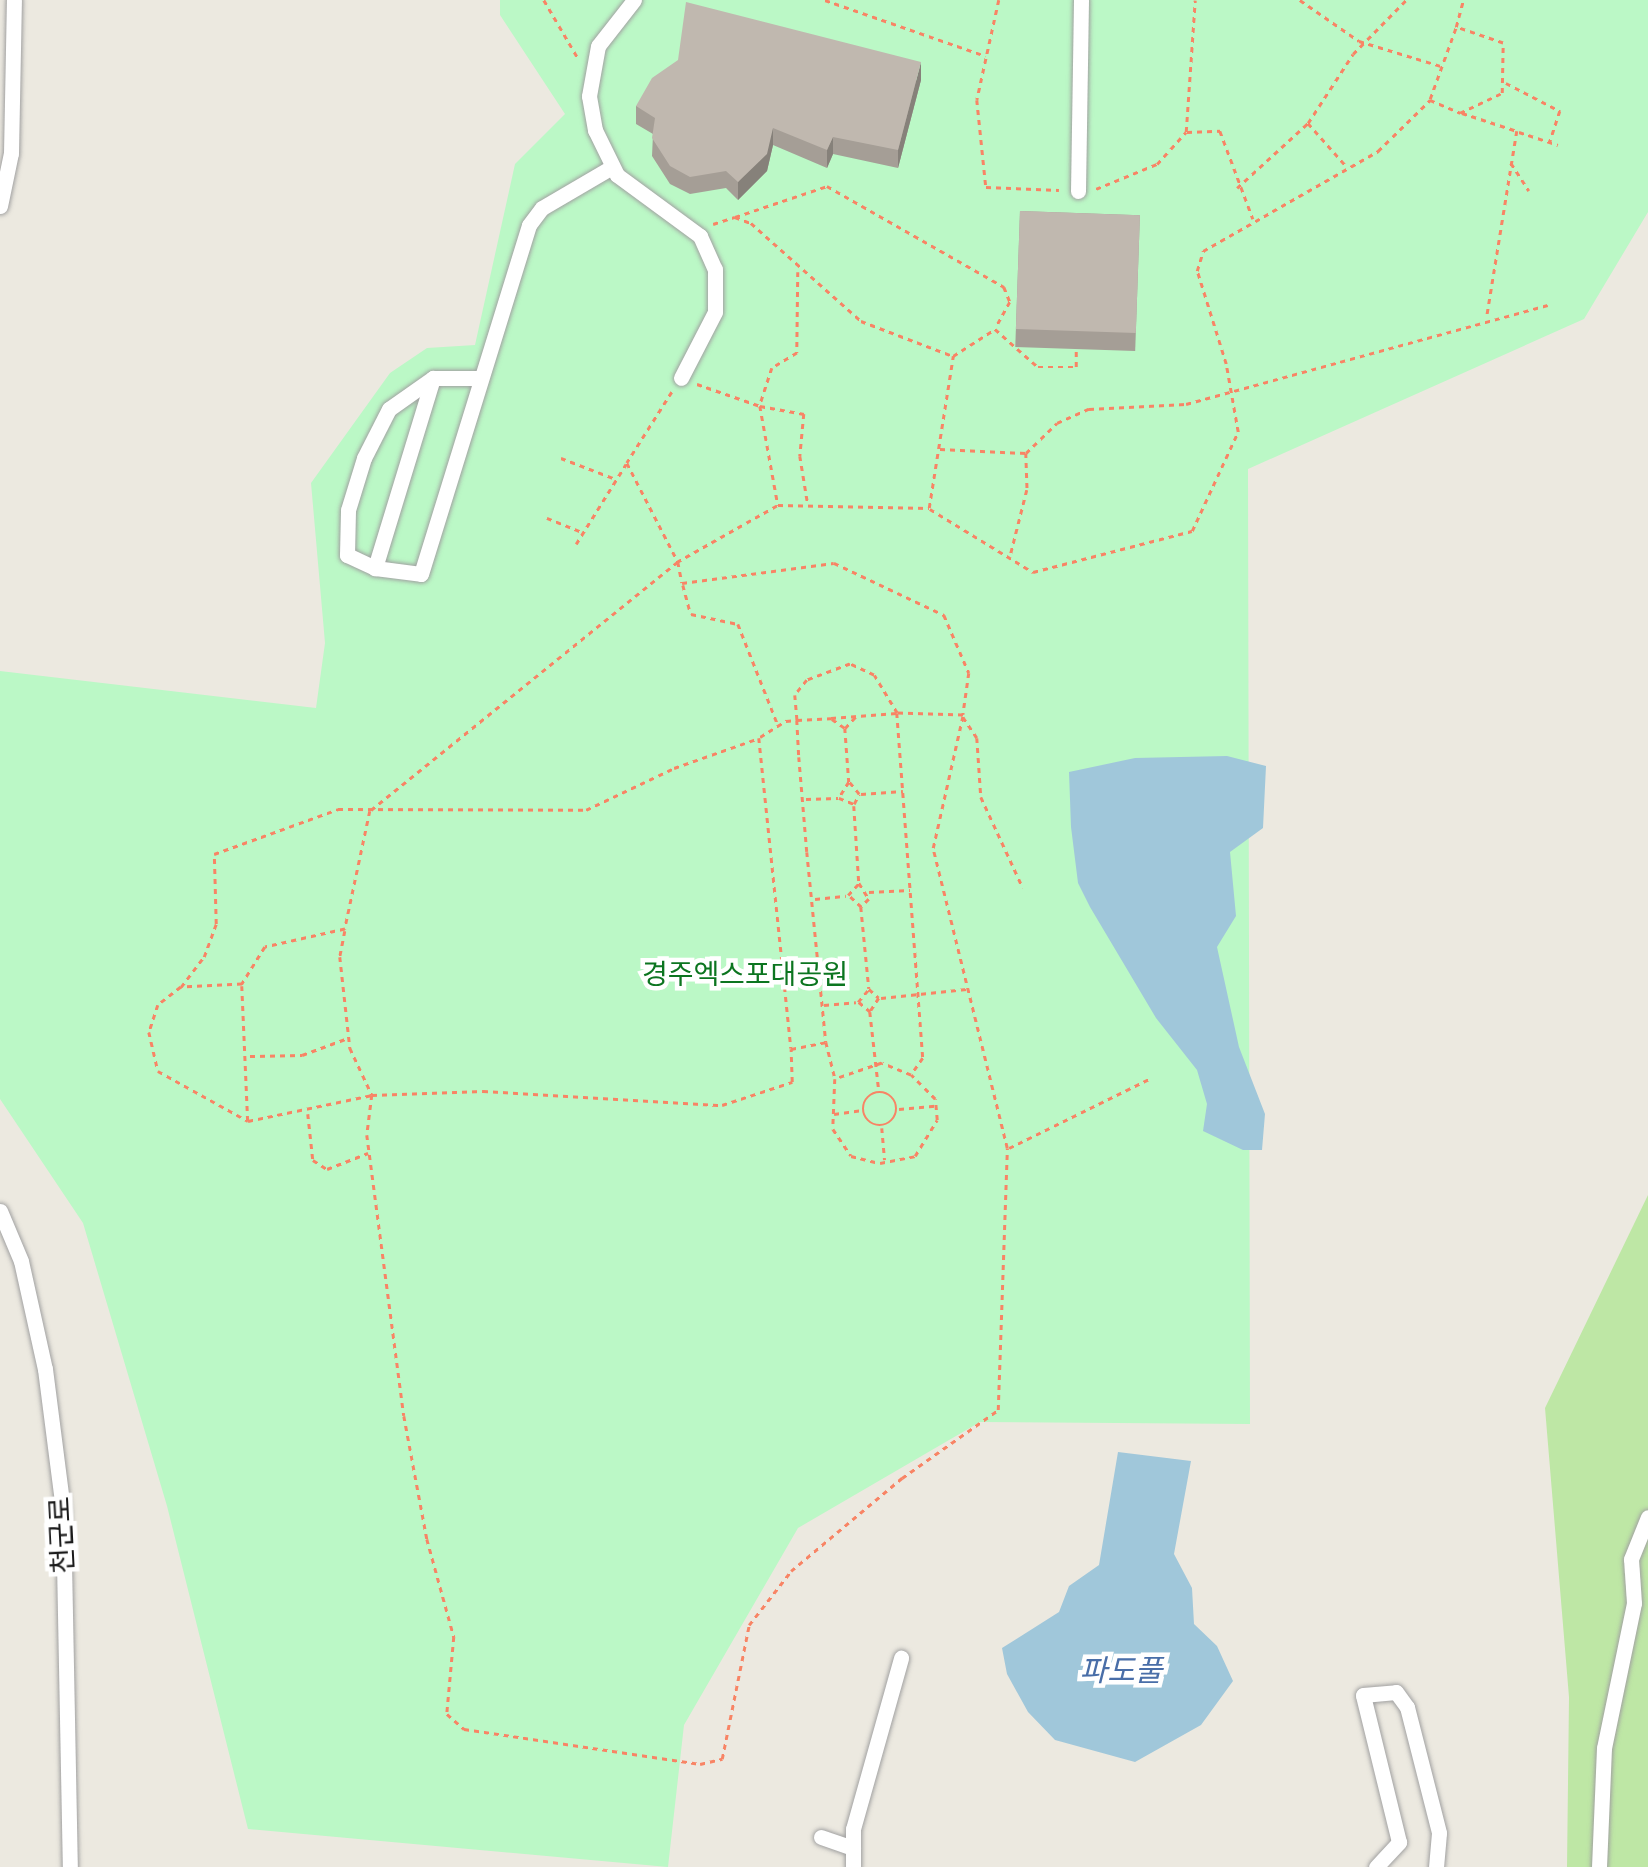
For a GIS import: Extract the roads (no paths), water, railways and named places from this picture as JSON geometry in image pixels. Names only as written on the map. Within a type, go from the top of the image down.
[{"type":"street","points":[[0,206],[11,152],[14,0]]},
{"type":"street","points":[[634,0],[598,46],[592,70],[595,130],[612,168],[635,193],[692,230],[715,269],[716,297],[708,328],[681,378]]},
{"type":"street","points":[[1078,191],[1081,0]]},
{"type":"street","points":[[478,378],[433,378],[389,408],[364,458],[348,510],[347,556],[375,568],[421,574],[528,225],[542,208],[612,168]]},
{"type":"street","points":[[375,568],[433,378]]},
{"type":"street","name":"천군로","points":[[0,1211],[21,1261],[45,1369],[63,1510],[70,1867]]},
{"type":"street","points":[[1599,1867],[1604,1748],[1634,1603],[1631,1560],[1648,1517]]},
{"type":"street","points":[[854,1867],[854,1848],[902,1658]]},
{"type":"street","points":[[1376,1867],[1399,1842],[1363,1695],[1396,1692],[1407,1707],[1439,1833],[1436,1867]]},
{"type":"street","points":[[821,1837],[854,1848]]},
{"type":"water","points":[[1227,756],[1266,766],[1263,828],[1230,852],[1236,916],[1217,947],[1239,1047],[1265,1114],[1262,1150],[1243,1150],[1203,1131],[1207,1104],[1197,1070],[1156,1018],[1090,907],[1078,883],[1071,827],[1069,772],[1135,758]]},
{"type":"water","name":"파도풀","points":[[1118,1452],[1191,1461],[1174,1554],[1192,1588],[1194,1624],[1217,1646],[1233,1681],[1201,1725],[1135,1762],[1055,1740],[1028,1712],[1007,1674],[1002,1648],[1059,1612],[1069,1586],[1099,1565]]},
{"type":"park label","name":"경주엑스포대공원","points":[[745,975]]}]
